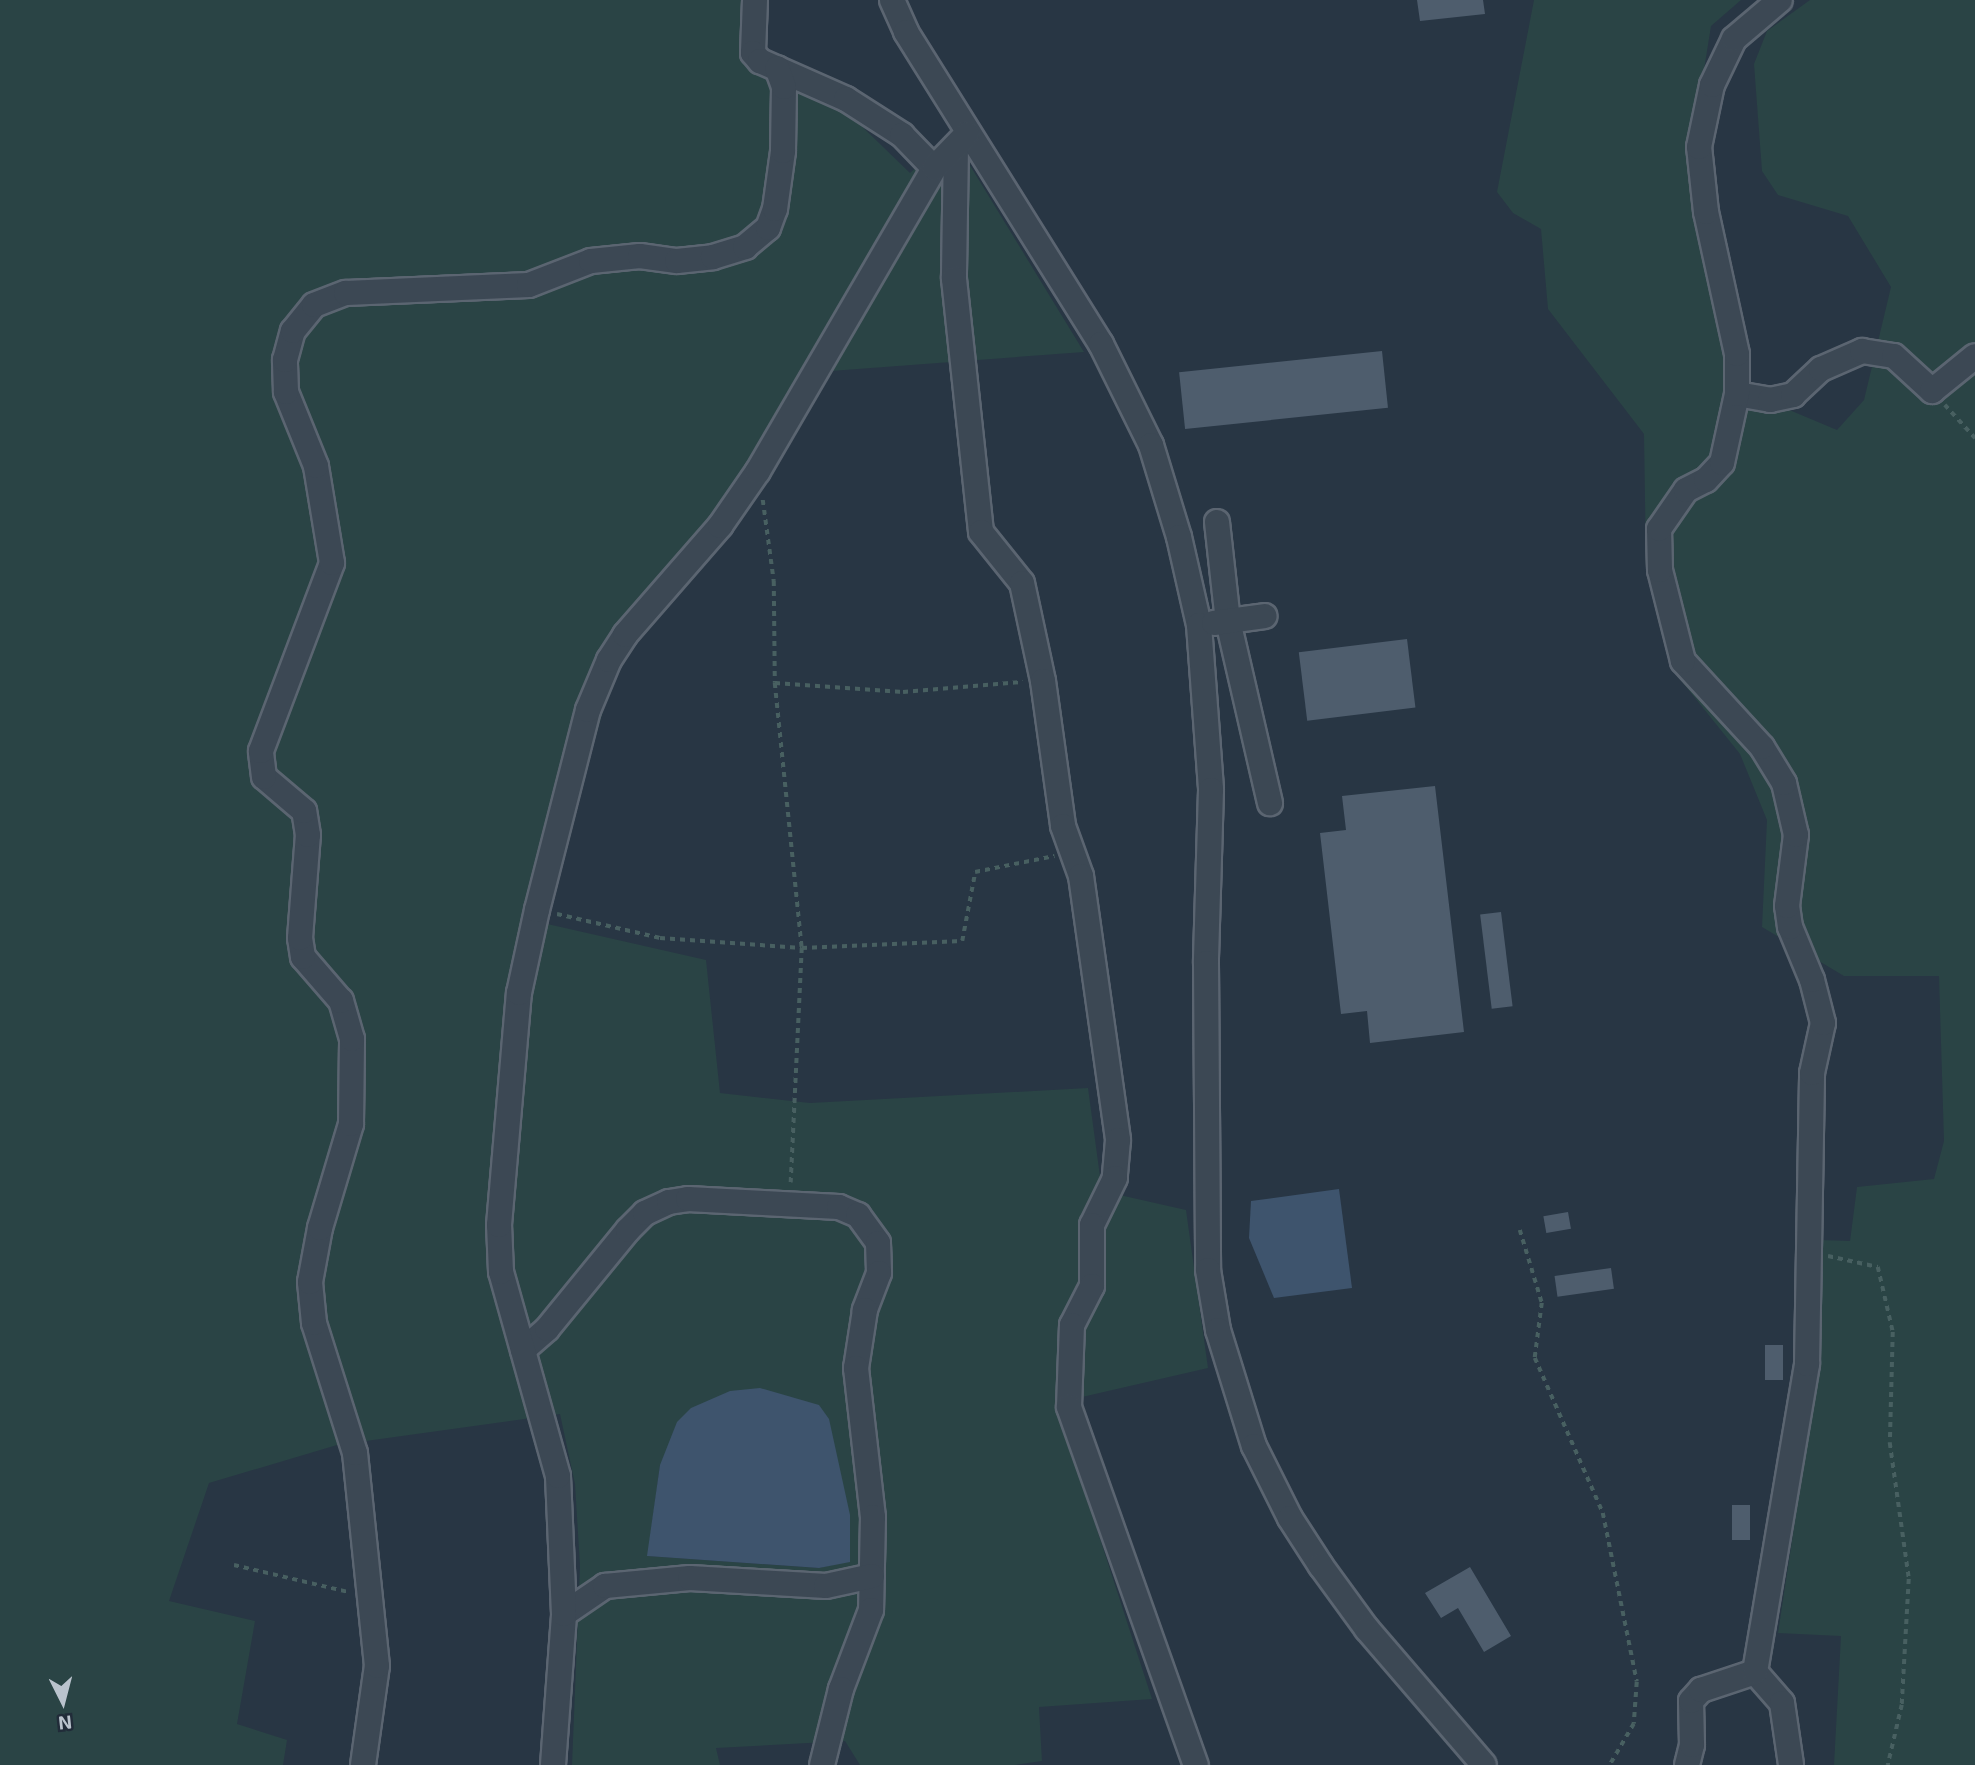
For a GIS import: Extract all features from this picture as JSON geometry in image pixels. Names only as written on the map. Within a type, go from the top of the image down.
[{"type":"street","points":[[755,0],[753,53],[777,68],[846,99],[902,135],[934,167]]},
{"type":"street","points":[[892,0],[962,140],[1101,344],[1137,413],[1179,537],[1199,625],[1211,790],[1206,1197],[1208,1270],[1218,1330],[1254,1446],[1290,1518],[1367,1629],[1484,1765]]},
{"type":"street","points":[[1755,1672],[1807,1364],[1812,1073],[1823,1023],[1812,980],[1790,927],[1787,906],[1796,835],[1784,783],[1762,747],[1683,662],[1660,570],[1659,530],[1686,490],[1706,480],[1722,463],[1737,394],[1737,354],[1706,212],[1699,147],[1712,85],[1734,39],[1780,0]]},
{"type":"street","points":[[363,1765],[377,1666],[367,1596],[355,1453],[314,1323],[310,1282],[320,1228],[351,1124],[352,1039],[341,1001],[303,957],[300,938],[308,835],[304,811],[264,777],[261,751],[332,563],[316,466],[286,392],[285,360],[292,331],[314,305],[346,293],[529,285],[591,261],[640,256],[677,261],[713,257],[744,247],[768,228],[775,209],[784,87],[777,68]]},
{"type":"street","points":[[553,1765],[564,1614],[558,1476],[501,1272],[499,1225],[519,993],[537,910],[588,710],[609,660],[625,635],[720,526],[758,471],[934,167],[962,140]]},
{"type":"street","points":[[962,140],[954,279],[981,532],[1022,583],[1043,681],[1070,853],[1081,876],[1118,1140],[1115,1178],[1092,1225],[1092,1286],[1072,1325],[1069,1407],[1196,1765]]},
{"type":"street","points":[[1737,394],[1770,400],[1793,396],[1821,369],[1862,351],[1894,356],[1931,391],[1975,356]]},
{"type":"street","points":[[1217,522],[1228,621],[1270,803]]},
{"type":"street","points":[[1199,625],[1265,616]]},
{"type":"street","points":[[523,1350],[547,1329],[645,1213],[688,1199],[839,1207],[858,1215],[878,1243],[879,1273],[865,1310],[856,1368],[873,1517],[870,1610],[841,1689],[822,1765]]},
{"type":"street","points":[[564,1614],[605,1586],[690,1577],[826,1586],[872,1576]]},
{"type":"street","points":[[1687,1765],[1692,1745],[1691,1701],[1701,1690],[1755,1672]]},
{"type":"street","points":[[1755,1672],[1782,1703],[1791,1765]]},
{"type":"path","points":[[1931,391],[1975,438]]},
{"type":"path","points":[[758,471],[774,581],[775,683],[802,948],[790,1190],[801,1206]]},
{"type":"path","points":[[775,683],[903,692],[1043,681]]},
{"type":"path","points":[[537,910],[660,938],[802,948],[962,941],[975,872],[1070,853]]},
{"type":"path","points":[[1520,1230],[1542,1303],[1535,1358],[1603,1513],[1637,1682],[1634,1724],[1610,1765]]},
{"type":"path","points":[[1807,1251],[1878,1267],[1893,1332],[1890,1443],[1909,1579],[1902,1705],[1888,1765]]},
{"type":"path","points":[[234,1565],[367,1596]]},
{"type":"green space","points":[[0,0],[746,0],[741,58],[760,75],[849,114],[910,173],[952,136],[1084,352],[831,371],[748,497],[617,662],[543,923],[706,960],[720,1093],[810,1103],[1088,1088],[1102,1191],[1186,1210],[1208,1368],[1056,1403],[1152,1699],[1039,1707],[1042,1761],[1015,1765],[860,1765],[845,1741],[716,1748],[720,1765],[572,1765],[580,1566],[575,1484],[560,1414],[337,1445],[209,1483],[169,1601],[255,1621],[237,1724],[287,1740],[283,1765],[0,1765]],"holes":[[[660,1465],[850,1561],[819,1568],[648,1556]]]},
{"type":"green space","points":[[1534,0],[1741,0],[1711,26],[1690,157],[1734,387],[1837,430],[1864,400],[1891,287],[1848,216],[1778,195],[1762,171],[1754,64],[1767,31],[1810,0],[1975,0],[1975,1765],[1834,1765],[1841,1636],[1778,1633],[1819,1363],[1820,1240],[1850,1241],[1857,1187],[1934,1179],[1944,1141],[1939,976],[1844,976],[1762,927],[1767,820],[1740,754],[1671,668],[1646,567],[1644,434],[1548,309],[1541,229],[1513,213],[1497,192]]},
{"type":"water","points":[[1339,1189],[1352,1288],[1274,1298],[1249,1238],[1251,1201]]},
{"type":"water","points":[[760,1388],[819,1405],[829,1419],[850,1515],[850,1562],[819,1568],[647,1556],[660,1465],[677,1422],[691,1408],[730,1391]]},
{"type":"building","points":[[1417,0],[1483,0],[1485,14],[1420,21]]},
{"type":"building","points":[[1382,351],[1388,408],[1185,429],[1179,372]]},
{"type":"building","points":[[1407,639],[1415,707],[1307,721],[1299,652]]},
{"type":"building","points":[[1435,786],[1464,1032],[1370,1043],[1367,1011],[1341,1014],[1320,833],[1346,830],[1342,796]]},
{"type":"building","points":[[1501,912],[1513,1006],[1492,1009],[1480,915]]},
{"type":"building","points":[[1568,1212],[1571,1229],[1546,1233],[1543,1216]]},
{"type":"building","points":[[1611,1268],[1614,1289],[1557,1297],[1555,1276]]},
{"type":"building","points":[[1765,1345],[1783,1345],[1783,1380],[1765,1380]]},
{"type":"building","points":[[1732,1505],[1750,1505],[1750,1540],[1732,1540]]},
{"type":"building","points":[[1470,1567],[1511,1636],[1484,1652],[1458,1608],[1441,1618],[1425,1593]]}]
